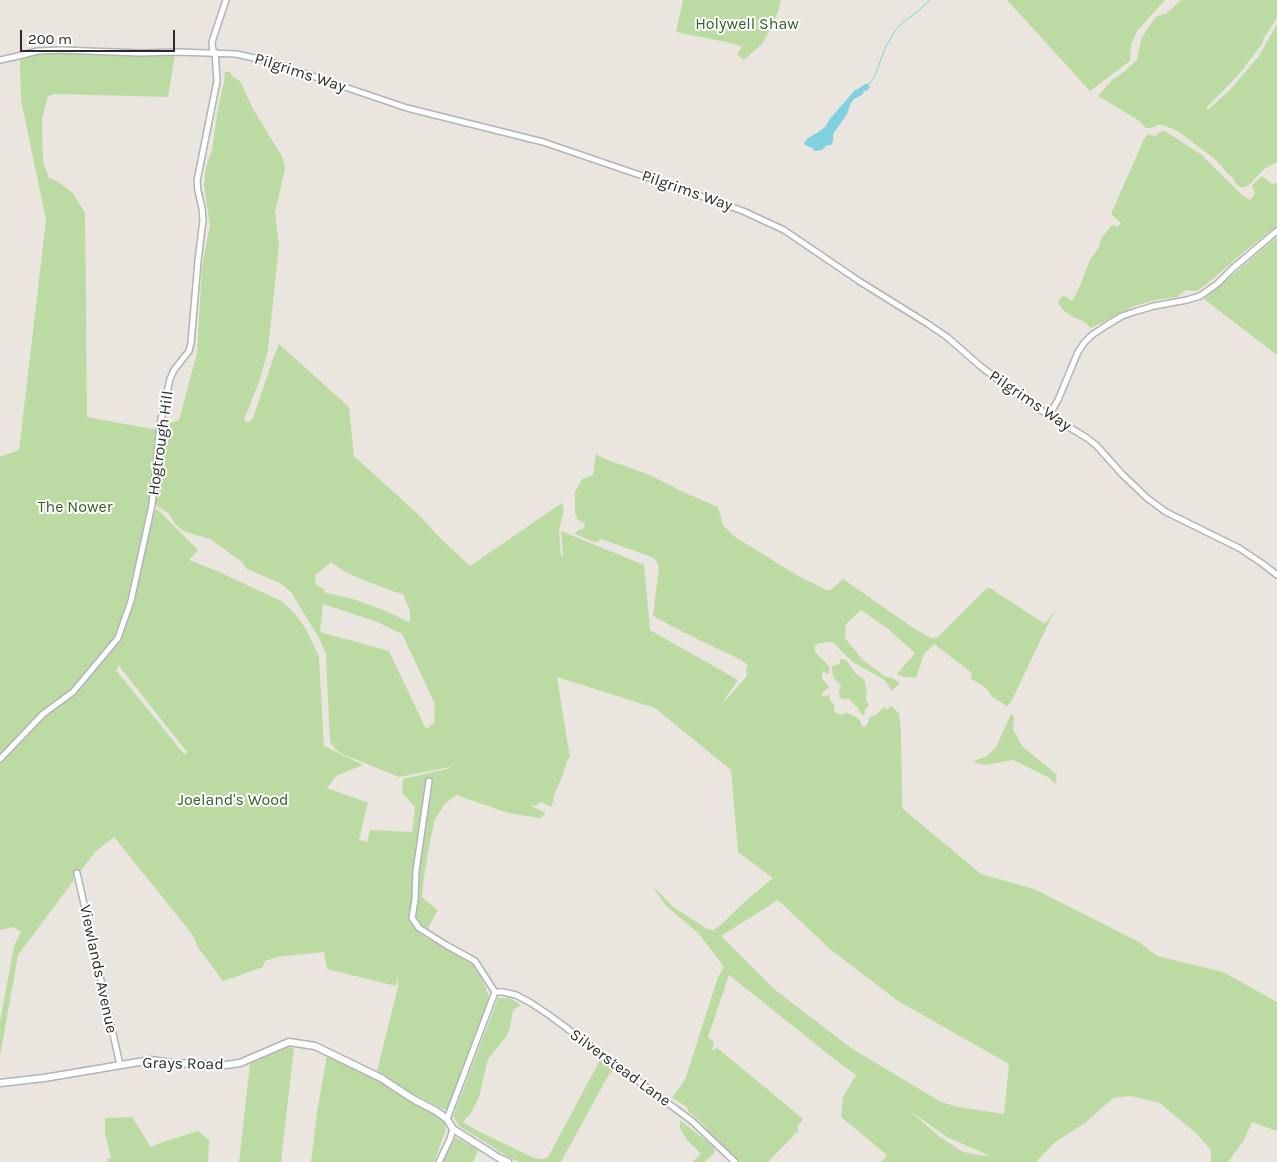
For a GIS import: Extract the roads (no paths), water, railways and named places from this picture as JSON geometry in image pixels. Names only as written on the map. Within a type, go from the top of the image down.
[{"type":"street","name":"Hogtrough Hill","points":[[0,759],[43,714],[73,692],[118,638],[131,601],[152,505],[160,424],[170,379],[174,370],[189,351],[191,343],[203,220],[197,181],[217,81],[212,42],[226,0]]},
{"type":"street","name":"Pilgrims Way","points":[[0,60],[38,51],[62,50],[236,54],[268,61],[407,108],[543,142],[743,211],[784,230],[859,281],[928,324],[947,337],[1000,383],[1024,400],[1087,438],[1147,498],[1166,512],[1238,548],[1277,575]]},
{"type":"street","points":[[1049,415],[1058,400],[1078,352],[1092,334],[1122,316],[1154,306],[1200,296],[1217,284],[1277,231]]},
{"type":"street","points":[[429,781],[416,871],[412,918],[419,928],[475,961],[495,992],[447,1120]]},
{"type":"street","name":"Viewlands Avenue","points":[[77,873],[120,1065]]},
{"type":"street","name":"Silverstead Lane","points":[[495,992],[516,995],[549,1015],[692,1121],[735,1162]]},
{"type":"street","name":"Grays Road","points":[[0,1083],[44,1078],[150,1060],[171,1063],[226,1065],[240,1063],[289,1042],[315,1046],[381,1078],[413,1099],[436,1111],[447,1120],[453,1129],[508,1162]]},
{"type":"street","points":[[439,1162],[453,1129]]},
{"type":"water","points":[[868,84],[870,87],[851,103],[847,114],[833,134],[831,145],[827,145],[822,150],[815,151],[805,145],[804,143],[808,138],[826,126],[855,90]]},
{"type":"waterway","points":[[868,84],[872,81],[886,46],[895,31],[930,0]]},
{"type":"park label","name":"Holywell Shaw","points":[[747,24]]},
{"type":"park label","name":"The Nower","points":[[75,507]]},
{"type":"park label","name":"Joeland's Wood","points":[[233,800]]}]
